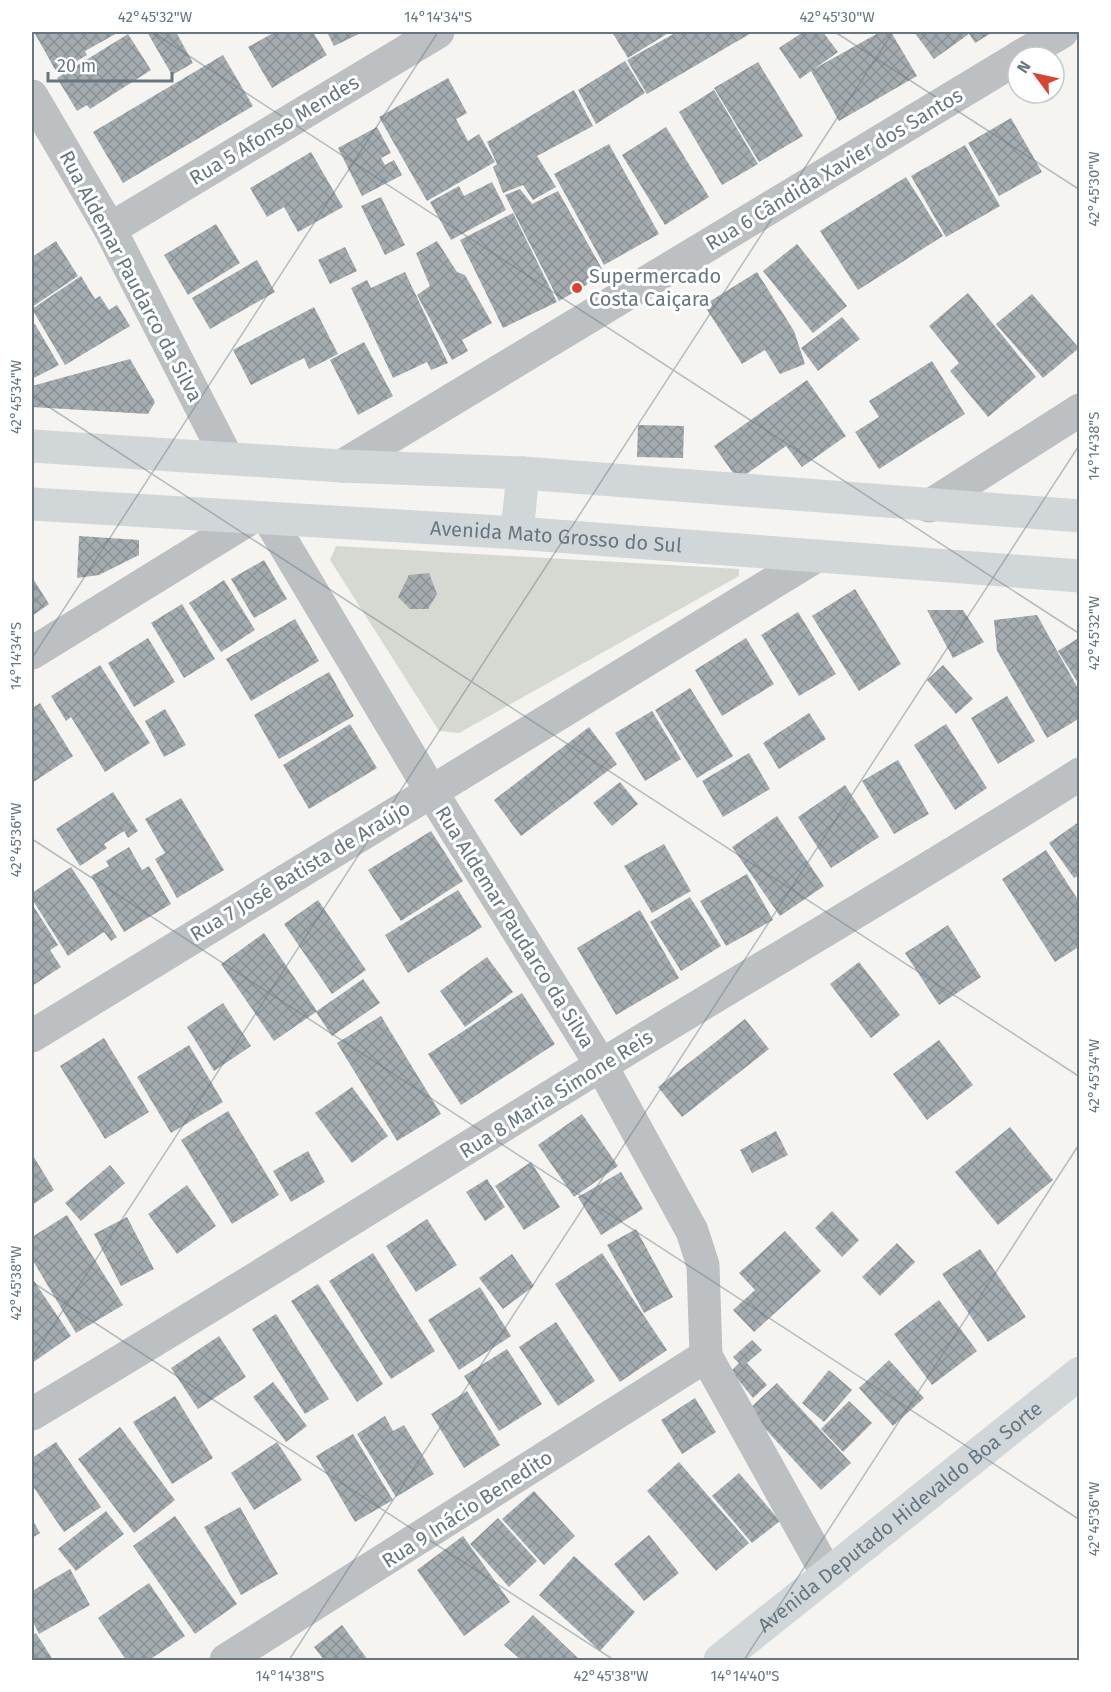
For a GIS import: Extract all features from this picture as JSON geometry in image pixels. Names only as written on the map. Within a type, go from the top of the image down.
[{"type":"main road","points":[[32,446],[342,466],[523,473],[1080,516]]},
{"type":"main road","points":[[518,533],[523,473]]},
{"type":"main road","name":"Avenida Mato Grosso do Sul","points":[[32,504],[518,533],[1080,576]]},
{"type":"main road","name":"Avenida Deputado Hidevaldo Boa Sorte","points":[[720,1660],[1080,1373]]},
{"type":"street","name":"Rua 5 Afonso Mendes","points":[[110,229],[438,32]]},
{"type":"street","name":"Rua 6 Cândida Xavier dos Santos","points":[[1040,45],[1062,32]]},
{"type":"street","name":"Rua 6 Cândida Xavier dos Santos","points":[[342,466],[1006,65]]},
{"type":"street","name":"Rua Aldemar Paudarco da Silva","points":[[32,96],[110,229],[227,458]]},
{"type":"street","points":[[929,506],[1080,410]]},
{"type":"street","name":"Rua Aldemar Paudarco da Silva","points":[[260,518],[601,1065],[692,1231],[703,1265],[706,1356],[827,1574]]},
{"type":"street","points":[[32,653],[260,518]]},
{"type":"street","name":"Rua 7 José Batista de Araújo","points":[[32,1036],[815,557]]},
{"type":"street","name":"Rua 8 Maria Simone Reis","points":[[32,1414],[174,1330],[601,1065],[973,843],[1080,774]]},
{"type":"street","name":"Rua 9 Inácio Benedito","points":[[226,1660],[706,1356]]},
{"type":"shaded area","points":[[336,546],[739,569],[739,576],[459,733],[439,731],[330,560]]},
{"type":"building","points":[[34,32],[119,32],[85,51],[87,55],[57,73]]},
{"type":"building","points":[[147,32],[176,32],[193,63],[172,75]]},
{"type":"building","points":[[275,32],[313,32],[327,55],[272,88],[248,47]]},
{"type":"building","points":[[327,32],[363,32],[334,46]]},
{"type":"building","points":[[612,32],[670,32],[628,58]]},
{"type":"building","points":[[677,32],[753,32],[647,94],[627,60]]},
{"type":"building","points":[[803,32],[823,32],[838,52],[814,69],[880,32],[891,32],[917,76],[839,121],[811,71],[800,79],[779,48]]},
{"type":"building","points":[[914,32],[967,32],[969,34],[934,59]]},
{"type":"building","points":[[968,32],[993,32],[975,43]]},
{"type":"building","points":[[128,34],[151,70],[90,109],[87,105],[77,111],[57,78]]},
{"type":"building","points":[[223,55],[253,106],[123,183],[93,132]]},
{"type":"building","points":[[625,61],[645,93],[596,124],[578,90]]},
{"type":"building","points":[[758,62],[803,136],[759,162],[714,88]]},
{"type":"building","points":[[448,78],[467,113],[456,119],[468,141],[479,134],[495,162],[427,201],[379,117]]},
{"type":"building","points":[[574,90],[593,126],[537,156],[556,187],[533,200],[523,185],[503,193],[493,167],[497,164],[487,142]]},
{"type":"building","points":[[714,90],[758,164],[722,185],[679,112]]},
{"type":"building","points":[[1011,118],[1042,172],[999,196],[968,143]]},
{"type":"building","points":[[377,127],[391,153],[381,158],[385,165],[394,160],[402,175],[362,196],[338,148]]},
{"type":"building","points":[[666,127],[709,197],[665,225],[622,155]]},
{"type":"building","points":[[609,144],[659,234],[604,265],[554,174]]},
{"type":"building","points":[[965,145],[1000,206],[946,237],[911,176]]},
{"type":"building","points":[[311,152],[343,207],[298,232],[284,207],[267,217],[250,188]]},
{"type":"building","points":[[906,177],[943,236],[858,290],[820,231]]},
{"type":"building","points":[[492,182],[506,210],[451,240],[430,202],[459,186],[464,196]]},
{"type":"building","points":[[520,189],[532,204],[558,191],[605,274],[559,301],[505,195]]},
{"type":"building","points":[[381,197],[405,245],[385,255],[361,206]]},
{"type":"building","points":[[513,213],[557,302],[503,328],[460,240]]},
{"type":"building","points":[[216,224],[240,263],[188,295],[164,255]]},
{"type":"building","points":[[56,241],[78,276],[32,307],[32,257]]},
{"type":"building","points":[[437,241],[457,272],[465,275],[492,323],[462,340],[468,351],[452,360],[417,295],[430,286],[416,253]]},
{"type":"building","points":[[797,244],[847,306],[813,333],[763,271]]},
{"type":"building","points":[[345,247],[357,271],[330,284],[318,260]]},
{"type":"building","points":[[257,260],[275,292],[210,329],[192,298]]},
{"type":"building","points":[[405,272],[448,363],[431,370],[427,362],[393,378],[351,288],[367,280],[371,288]]},
{"type":"building","points":[[757,272],[794,331],[805,364],[780,374],[765,350],[742,364],[704,305]]},
{"type":"building","points":[[81,276],[95,299],[100,296],[109,310],[117,305],[130,326],[65,365],[32,309]]},
{"type":"building","points":[[968,293],[1036,377],[988,417],[950,371],[959,363],[929,326]]},
{"type":"building","points":[[1032,294],[1079,348],[1043,378],[996,324]]},
{"type":"building","points":[[314,307],[338,354],[309,369],[304,358],[251,385],[233,350]]},
{"type":"building","points":[[842,317],[860,339],[818,371],[801,348]]},
{"type":"building","points":[[35,324],[59,365],[32,379],[32,326]]},
{"type":"building","points":[[364,342],[393,396],[358,415],[330,360]]},
{"type":"building","points":[[130,359],[155,402],[148,414],[32,407],[32,386]]},
{"type":"building","points":[[932,361],[965,414],[879,469],[855,432],[879,417],[869,401]]},
{"type":"building","points":[[807,380],[846,436],[802,467],[786,446],[738,480],[714,446]]},
{"type":"building","points":[[638,425],[684,426],[683,458],[637,457]]},
{"type":"building","points":[[79,536],[139,540],[139,555],[99,575],[77,578]]},
{"type":"building","points":[[264,560],[287,599],[254,618],[231,579]]},
{"type":"building","points":[[429,573],[437,594],[428,609],[410,609],[398,597],[409,575]]},
{"type":"building","points":[[32,577],[49,604],[32,616]]},
{"type":"building","points":[[224,580],[255,630],[221,652],[189,603]]},
{"type":"building","points":[[855,589],[901,664],[859,691],[812,616]]},
{"type":"building","points":[[182,604],[215,659],[184,678],[151,623]]},
{"type":"building","points":[[927,610],[963,610],[984,642],[953,658]]},
{"type":"building","points":[[798,612],[836,674],[799,696],[761,635]]},
{"type":"building","points":[[1037,615],[1080,692],[1080,718],[1047,738],[997,651],[994,620]]},
{"type":"building","points":[[295,619],[319,661],[251,701],[226,659]]},
{"type":"building","points":[[1080,637],[1080,686],[1058,651]]},
{"type":"building","points":[[148,638],[175,682],[134,707],[108,663]]},
{"type":"building","points":[[746,638],[774,684],[722,716],[695,670]]},
{"type":"building","points":[[100,665],[150,743],[105,772],[71,717],[66,721],[51,696]]},
{"type":"building","points":[[943,665],[973,699],[956,714],[927,680]]},
{"type":"building","points":[[329,672],[354,716],[279,759],[254,715]]},
{"type":"building","points":[[690,688],[733,756],[697,778],[655,710]]},
{"type":"building","points":[[1007,696],[1035,741],[998,764],[971,718]]},
{"type":"building","points":[[40,703],[73,756],[32,783],[32,708]]},
{"type":"building","points":[[165,709],[186,745],[164,757],[145,721]]},
{"type":"building","points":[[652,711],[681,759],[645,781],[615,733]]},
{"type":"building","points":[[809,713],[826,739],[779,769],[763,743]]},
{"type":"building","points":[[350,724],[377,768],[309,809],[283,765]]},
{"type":"building","points":[[946,724],[987,788],[955,810],[914,745]]},
{"type":"building","points":[[589,727],[617,764],[521,836],[494,800]]},
{"type":"building","points":[[749,753],[770,789],[723,817],[702,781]]},
{"type":"building","points":[[898,760],[929,814],[894,834],[862,781]]},
{"type":"building","points":[[620,782],[638,804],[612,826],[593,803]]},
{"type":"building","points":[[845,785],[879,837],[831,868],[798,817]]},
{"type":"building","points":[[113,792],[138,831],[128,838],[124,831],[104,844],[107,848],[80,866],[56,829]]},
{"type":"building","points":[[181,798],[224,870],[177,898],[155,859],[165,853],[145,819]]},
{"type":"building","points":[[777,816],[824,886],[780,916],[732,847]]},
{"type":"building","points":[[1080,821],[1080,875],[1074,878],[1049,843]]},
{"type":"building","points":[[431,831],[463,881],[401,921],[368,870]]},
{"type":"building","points":[[664,844],[691,891],[652,913],[624,866]]},
{"type":"building","points":[[129,847],[142,870],[149,866],[171,904],[124,932],[91,876],[109,866],[106,861]]},
{"type":"building","points":[[1046,850],[1080,903],[1080,946],[1055,962],[1002,879]]},
{"type":"building","points":[[71,867],[117,937],[111,941],[104,932],[68,956],[32,899],[32,893]]},
{"type":"building","points":[[747,874],[773,920],[726,946],[700,901]]},
{"type":"building","points":[[458,890],[482,927],[408,973],[385,935]]},
{"type":"building","points":[[690,897],[721,946],[681,971],[650,922]]},
{"type":"building","points":[[318,900],[366,970],[332,994],[284,924]]},
{"type":"building","points":[[32,904],[58,945],[50,950],[61,967],[32,986]]},
{"type":"building","points":[[640,910],[679,978],[616,1015],[577,948]]},
{"type":"building","points":[[948,925],[981,977],[939,1005],[905,953]]},
{"type":"building","points":[[264,933],[317,1011],[363,979],[380,1003],[332,1036],[316,1012],[274,1041],[221,964]]},
{"type":"building","points":[[487,957],[513,992],[465,1027],[440,991]]},
{"type":"building","points":[[859,962],[900,1015],[871,1038],[830,984]]},
{"type":"building","points":[[522,993],[555,1044],[461,1105],[428,1054]]},
{"type":"building","points":[[223,1003],[251,1046],[214,1071],[187,1027]]},
{"type":"building","points":[[381,1016],[441,1114],[397,1141],[337,1043]]},
{"type":"building","points":[[745,1019],[769,1049],[682,1117],[658,1087]]},
{"type":"building","points":[[104,1038],[149,1112],[105,1139],[60,1066]]},
{"type":"building","points":[[939,1040],[973,1085],[927,1120],[893,1074]]},
{"type":"building","points":[[189,1045],[223,1102],[171,1133],[137,1077]]},
{"type":"building","points":[[352,1087],[388,1136],[352,1163],[315,1113]]},
{"type":"building","points":[[228,1111],[279,1195],[232,1224],[181,1140]]},
{"type":"building","points":[[582,1114],[618,1166],[574,1197],[538,1145]]},
{"type":"building","points":[[1010,1127],[1053,1180],[998,1225],[955,1172]]},
{"type":"building","points":[[776,1131],[788,1155],[752,1173],[740,1150]]},
{"type":"building","points":[[308,1151],[325,1182],[291,1202],[273,1171]]},
{"type":"building","points":[[32,1154],[54,1190],[32,1205]]},
{"type":"building","points":[[531,1162],[560,1207],[524,1230],[495,1186]]},
{"type":"building","points":[[110,1165],[125,1183],[81,1221],[65,1203]]},
{"type":"building","points":[[621,1172],[643,1209],[601,1235],[578,1197]]},
{"type":"building","points":[[487,1179],[505,1207],[485,1221],[466,1192]]},
{"type":"building","points":[[187,1185],[216,1226],[177,1254],[148,1214]]},
{"type":"building","points":[[832,1211],[859,1240],[842,1257],[815,1228]]},
{"type":"building","points":[[67,1215],[123,1305],[76,1333],[32,1259],[32,1237]]},
{"type":"building","points":[[127,1217],[154,1269],[121,1286],[94,1234]]},
{"type":"building","points":[[427,1219],[457,1265],[416,1292],[386,1246]]},
{"type":"building","points":[[636,1229],[673,1297],[644,1313],[607,1245]]},
{"type":"building","points":[[785,1231],[821,1271],[754,1332],[733,1310],[755,1290],[739,1273]]},
{"type":"building","points":[[897,1243],[915,1262],[880,1296],[862,1277]]},
{"type":"building","points":[[980,1249],[1026,1317],[988,1342],[942,1274]]},
{"type":"building","points":[[373,1253],[435,1351],[391,1379],[329,1281]]},
{"type":"building","points":[[602,1253],[667,1350],[620,1382],[555,1284]]},
{"type":"building","points":[[512,1254],[534,1286],[503,1309],[479,1278]]},
{"type":"building","points":[[32,1278],[71,1336],[32,1363]]},
{"type":"building","points":[[318,1284],[383,1384],[357,1402],[291,1301]]},
{"type":"building","points":[[480,1287],[511,1336],[459,1370],[428,1320]]},
{"type":"building","points":[[939,1300],[977,1351],[932,1385],[894,1334]]},
{"type":"building","points":[[276,1314],[329,1399],[305,1414],[252,1329]]},
{"type":"building","points":[[556,1322],[595,1381],[558,1406],[519,1347]]},
{"type":"building","points":[[219,1336],[246,1377],[198,1409],[171,1368]]},
{"type":"building","points":[[752,1340],[762,1350],[747,1363],[767,1385],[753,1398],[731,1371],[739,1363],[733,1357]]},
{"type":"building","points":[[507,1349],[542,1404],[499,1431],[464,1376]]},
{"type":"building","points":[[889,1360],[924,1398],[893,1426],[859,1388]]},
{"type":"building","points":[[829,1370],[852,1390],[824,1422],[802,1403]]},
{"type":"building","points":[[273,1382],[307,1426],[286,1442],[253,1397]]},
{"type":"building","points":[[777,1383],[851,1463],[821,1490],[748,1410]]},
{"type":"building","points":[[467,1391],[500,1445],[464,1468],[431,1414]]},
{"type":"building","points":[[175,1396],[213,1458],[172,1484],[133,1422]]},
{"type":"building","points":[[695,1398],[716,1432],[682,1454],[661,1420]]},
{"type":"building","points":[[849,1401],[872,1423],[843,1452],[821,1429]]},
{"type":"building","points":[[385,1416],[393,1431],[404,1425],[434,1474],[396,1497],[357,1434]]},
{"type":"building","points":[[120,1427],[175,1500],[134,1533],[78,1459]]},
{"type":"building","points":[[353,1434],[393,1500],[355,1522],[316,1456]]},
{"type":"building","points":[[56,1442],[101,1507],[64,1532],[32,1485],[32,1458]]},
{"type":"building","points":[[277,1442],[302,1480],[254,1510],[231,1473]]},
{"type":"building","points":[[679,1462],[749,1543],[716,1571],[647,1491]]},
{"type":"building","points":[[739,1473],[780,1521],[752,1543],[712,1496]]},
{"type":"building","points":[[534,1491],[575,1536],[544,1565],[502,1519]]},
{"type":"building","points":[[240,1507],[278,1574],[241,1595],[204,1527]]},
{"type":"building","points":[[106,1511],[124,1534],[76,1571],[58,1549]]},
{"type":"building","points":[[175,1516],[237,1604],[195,1634],[133,1546]]},
{"type":"building","points":[[498,1518],[537,1561],[509,1587],[470,1544]]},
{"type":"building","points":[[32,1519],[40,1533],[32,1538]]},
{"type":"building","points":[[649,1535],[679,1573],[644,1601],[614,1564]]},
{"type":"building","points":[[463,1536],[510,1602],[464,1636],[417,1570]]},
{"type":"building","points":[[574,1556],[635,1612],[600,1651],[539,1595]]},
{"type":"building","points":[[70,1569],[90,1605],[39,1634],[32,1620],[32,1591]]},
{"type":"building","points":[[149,1583],[185,1636],[149,1660],[126,1660],[98,1618]]},
{"type":"building","points":[[533,1615],[580,1660],[521,1660],[504,1645]]},
{"type":"building","points":[[342,1625],[368,1660],[324,1660],[314,1647]]},
{"type":"building","points":[[36,1633],[53,1660],[32,1660],[32,1636]]},
{"type":"place","name":"Supermercado Costa Caiçara","points":[[577,288]]}]
